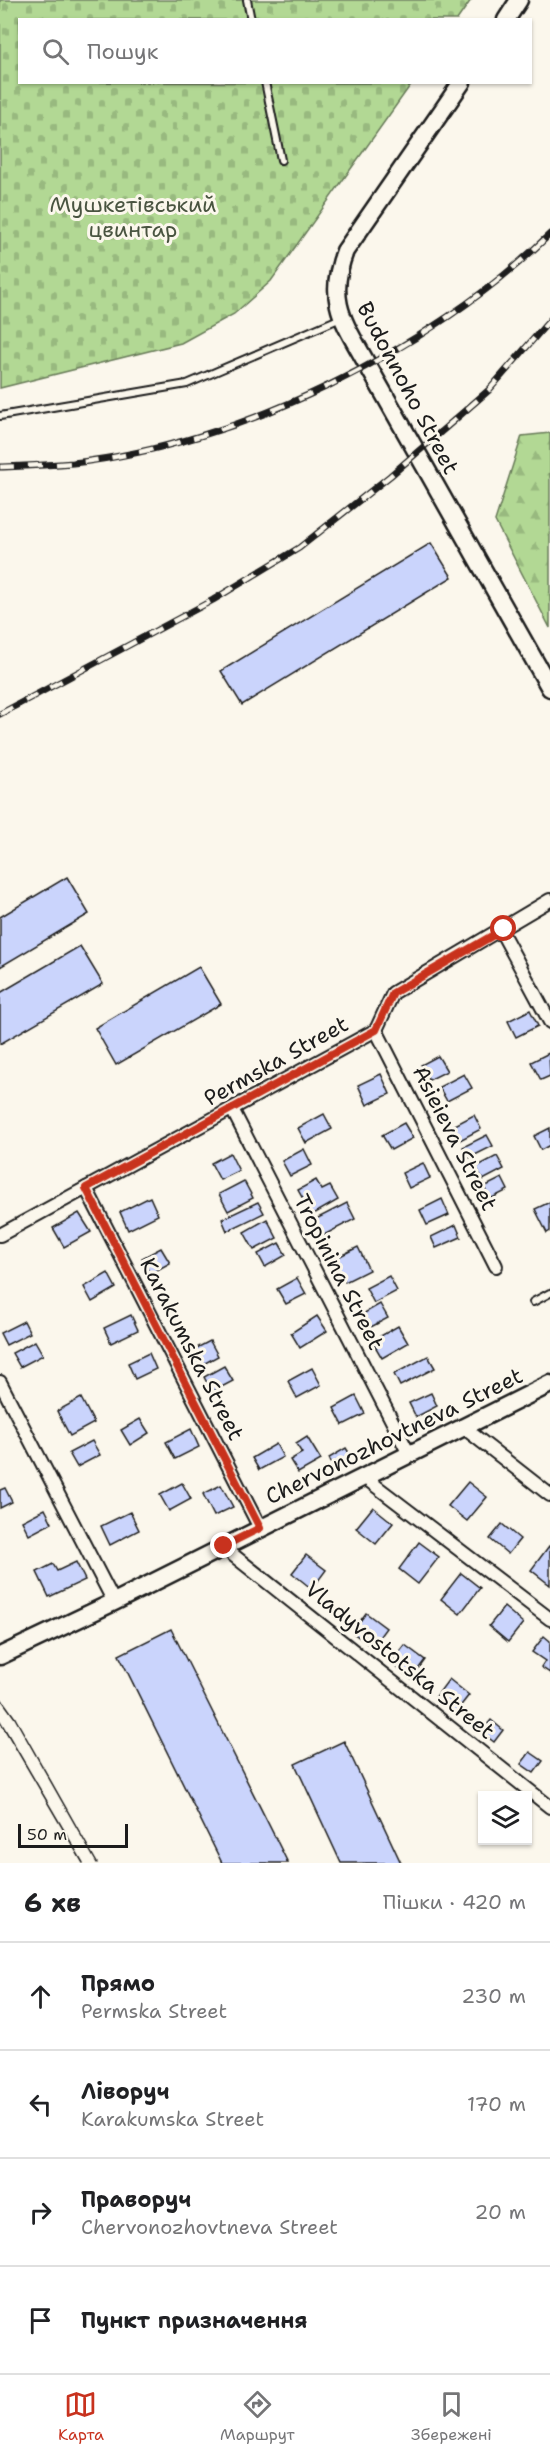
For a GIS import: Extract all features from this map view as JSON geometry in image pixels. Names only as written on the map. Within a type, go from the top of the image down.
[{"type":"main road","points":[[507,18],[519,0]]},
{"type":"main road","name":"Budonnoho Street","points":[[461,84],[345,251],[337,284],[337,299],[342,317],[416,453],[550,688]]},
{"type":"main road","name":"Chervonozhovtneva Street","points":[[0,1656],[114,1602],[550,1384]]},
{"type":"street","name":"Permska Street","points":[[0,1235],[376,1030],[393,993],[550,900]]},
{"type":"street","points":[[501,931],[550,1022]]},
{"type":"street","name":"Asieieva Street","points":[[376,1030],[496,1266]]},
{"type":"street","name":"Tropinina Street","points":[[232,1109],[409,1454]]},
{"type":"street","name":"Karakumska Street","points":[[86,1188],[260,1528]]},
{"type":"street","points":[[0,1382],[114,1602]]},
{"type":"street","points":[[463,1427],[550,1495]]},
{"type":"street","points":[[364,1476],[550,1619]]},
{"type":"street","name":"Vladyvostotska Street","points":[[224,1546],[550,1807]]},
{"type":"lane","points":[[247,0],[251,18]]},
{"type":"lane","points":[[265,84],[281,160]]},
{"type":"lane","points":[[0,416],[187,384],[342,317]]},
{"type":"lane","points":[[533,1302],[550,1293]]},
{"type":"green space","name":"Мушкетівський цвинтар","points":[[0,0],[471,0],[458,18],[18,18],[18,84],[411,84],[271,281],[234,314],[181,343],[0,388]]},
{"type":"green space","points":[[550,433],[550,628],[495,521],[522,436]]},
{"type":"building","points":[[431,543],[452,577],[242,705],[221,671]]},
{"type":"building","points":[[67,877],[89,914],[0,967],[0,917]]},
{"type":"building","points":[[80,946],[103,984],[0,1044],[0,993]]},
{"type":"building","points":[[199,967],[221,1004],[116,1065],[95,1028]]},
{"type":"building","points":[[530,1010],[538,1026],[516,1037],[508,1021]]},
{"type":"building","points":[[549,1053],[550,1076],[541,1080],[531,1062]]},
{"type":"building","points":[[438,1056],[447,1071],[429,1080],[421,1065]]},
{"type":"building","points":[[381,1074],[390,1094],[367,1105],[358,1085]]},
{"type":"building","points":[[464,1074],[472,1088],[447,1101],[439,1087]]},
{"type":"building","points":[[324,1114],[332,1129],[306,1143],[298,1128]]},
{"type":"building","points":[[474,1115],[481,1129],[460,1140],[453,1126]]},
{"type":"building","points":[[404,1123],[413,1138],[391,1150],[382,1135]]},
{"type":"building","points":[[550,1128],[550,1145],[541,1150],[534,1136]]},
{"type":"building","points":[[487,1135],[493,1146],[469,1158],[463,1147]]},
{"type":"building","points":[[304,1149],[312,1165],[290,1176],[282,1161]]},
{"type":"building","points":[[230,1153],[239,1171],[220,1180],[211,1163]]},
{"type":"building","points":[[497,1156],[504,1169],[483,1180],[476,1167]]},
{"type":"building","points":[[423,1163],[430,1178],[409,1188],[402,1173]]},
{"type":"building","points":[[502,1178],[508,1190],[490,1199],[484,1187]]},
{"type":"building","points":[[316,1180],[322,1190],[330,1186],[338,1200],[312,1215],[298,1190]]},
{"type":"building","points":[[244,1181],[253,1198],[228,1211],[219,1194]]},
{"type":"building","points":[[150,1197],[158,1215],[128,1230],[120,1212]]},
{"type":"building","points":[[442,1199],[449,1215],[427,1225],[420,1210]]},
{"type":"building","points":[[258,1202],[264,1213],[227,1231],[222,1219]]},
{"type":"building","points":[[550,1202],[550,1231],[547,1233],[535,1209]]},
{"type":"building","points":[[347,1203],[355,1219],[322,1236],[314,1220]]},
{"type":"building","points":[[79,1213],[91,1232],[64,1247],[53,1228]]},
{"type":"building","points":[[267,1219],[277,1238],[254,1250],[244,1232]]},
{"type":"building","points":[[456,1225],[461,1237],[436,1248],[431,1237]]},
{"type":"building","points":[[279,1243],[286,1255],[265,1267],[258,1254]]},
{"type":"building","points":[[358,1247],[369,1270],[345,1282],[334,1259]]},
{"type":"building","points":[[161,1248],[170,1263],[150,1274],[142,1258]]},
{"type":"building","points":[[108,1273],[116,1288],[92,1302],[84,1287]]},
{"type":"building","points":[[389,1276],[397,1291],[374,1303],[366,1288]]},
{"type":"building","points":[[297,1278],[306,1294],[286,1304],[277,1289]]},
{"type":"building","points":[[380,1304],[388,1318],[369,1328],[361,1315]]},
{"type":"building","points":[[131,1315],[138,1330],[111,1343],[104,1328]]},
{"type":"building","points":[[317,1316],[327,1331],[300,1348],[291,1333]]},
{"type":"building","points":[[24,1321],[30,1333],[6,1345],[0,1333]]},
{"type":"building","points":[[398,1326],[408,1343],[382,1358],[372,1341]]},
{"type":"building","points":[[35,1341],[43,1355],[20,1367],[12,1353]]},
{"type":"building","points":[[210,1341],[218,1356],[198,1367],[189,1352]]},
{"type":"building","points":[[149,1353],[156,1369],[135,1379],[128,1363]]},
{"type":"building","points":[[428,1356],[435,1368],[400,1386],[394,1374]]},
{"type":"building","points":[[224,1366],[233,1381],[212,1392],[204,1377]]},
{"type":"building","points":[[312,1368],[321,1385],[297,1398],[288,1381]]},
{"type":"building","points":[[431,1393],[437,1406],[416,1417],[409,1403]]},
{"type":"building","points":[[356,1396],[365,1414],[343,1425],[334,1408]]},
{"type":"building","points":[[81,1398],[94,1423],[70,1436],[57,1411]]},
{"type":"building","points":[[140,1419],[149,1433],[130,1445],[121,1430]]},
{"type":"building","points":[[191,1429],[199,1447],[175,1459],[166,1442]]},
{"type":"building","points":[[307,1437],[321,1460],[298,1473],[290,1460],[302,1453],[296,1444]]},
{"type":"building","points":[[92,1441],[100,1455],[77,1467],[69,1453]]},
{"type":"building","points":[[276,1444],[283,1457],[259,1470],[252,1458]]},
{"type":"building","points":[[346,1448],[351,1456],[333,1467],[329,1458]]},
{"type":"building","points":[[468,1482],[487,1497],[467,1521],[448,1506]]},
{"type":"building","points":[[182,1483],[191,1499],[169,1511],[160,1495]]},
{"type":"building","points":[[221,1485],[233,1507],[214,1516],[203,1494]]},
{"type":"building","points":[[5,1488],[12,1502],[0,1508],[0,1490]]},
{"type":"building","points":[[373,1507],[393,1523],[376,1544],[356,1528]]},
{"type":"building","points":[[45,1509],[52,1523],[29,1535],[22,1521]]},
{"type":"building","points":[[130,1512],[139,1530],[110,1545],[101,1526]]},
{"type":"building","points":[[502,1524],[520,1539],[508,1554],[490,1539]]},
{"type":"building","points":[[419,1542],[439,1557],[418,1584],[399,1569]]},
{"type":"building","points":[[550,1547],[550,1585],[531,1570]]},
{"type":"building","points":[[306,1555],[326,1570],[312,1589],[292,1573]]},
{"type":"building","points":[[76,1562],[85,1580],[49,1597],[37,1572],[53,1564],[57,1571]]},
{"type":"building","points":[[461,1573],[480,1588],[460,1614],[441,1599]]},
{"type":"building","points":[[504,1607],[523,1623],[508,1642],[489,1626]]},
{"type":"building","points":[[366,1613],[386,1628],[372,1647],[352,1632]]},
{"type":"building","points":[[171,1629],[288,1863],[222,1863],[119,1655]]},
{"type":"building","points":[[544,1636],[550,1641],[550,1673],[541,1667],[545,1661],[532,1652]]},
{"type":"building","points":[[405,1645],[425,1660],[411,1679],[391,1663]]},
{"type":"building","points":[[449,1679],[469,1695],[455,1713],[435,1698]]},
{"type":"building","points":[[491,1720],[503,1730],[494,1742],[481,1732]]},
{"type":"building","points":[[344,1741],[401,1863],[341,1863],[295,1764]]},
{"type":"building","points":[[530,1752],[543,1761],[534,1773],[521,1764]]},
{"type":"tram line","points":[[0,1697],[15,1718],[97,1863]]},
{"type":"tram line","points":[[0,1721],[83,1863]]},
{"type":"railway","points":[[0,467],[73,463],[136,453],[201,436],[265,413],[329,385],[391,353],[449,316],[502,276],[550,234]]},
{"type":"railway","points":[[0,714],[213,600],[299,548],[390,476],[489,390],[550,320]]},
{"type":"route","points":[[224,1546],[260,1528],[86,1188],[376,1030],[393,993],[504,929]]}]
